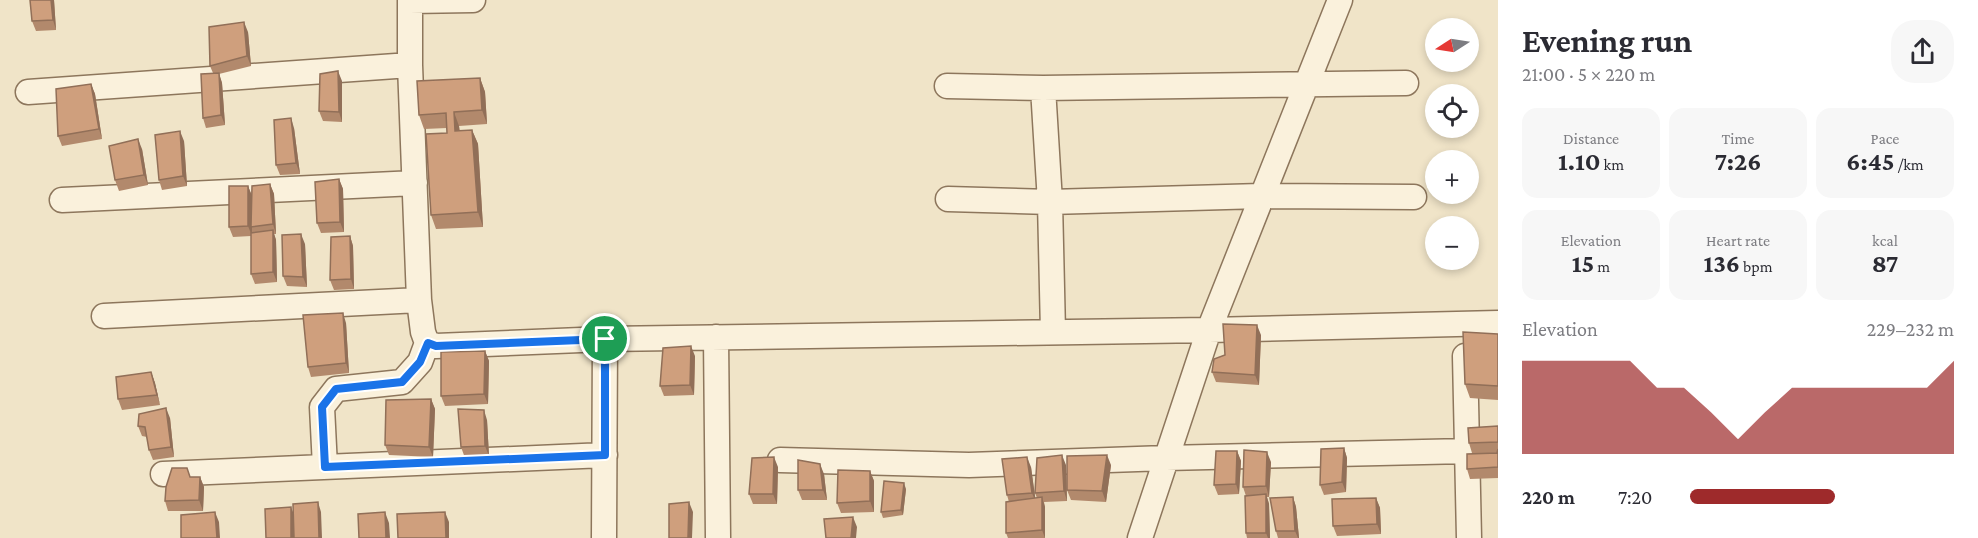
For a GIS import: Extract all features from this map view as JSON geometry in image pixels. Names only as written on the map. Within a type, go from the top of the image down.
[{"type":"street","points":[[474,0],[410,1],[410,65],[419,300],[423,332],[428,343],[436,346],[605,339],[1209,330],[1498,322]]},
{"type":"street","points":[[1140,538],[1209,330],[1340,0]]},
{"type":"street","points":[[28,92],[410,65]]},
{"type":"street","points":[[947,86],[1043,88],[1406,83]]},
{"type":"street","points":[[1043,88],[1050,202],[1053,332]]},
{"type":"street","points":[[62,200],[415,183]]},
{"type":"street","points":[[948,199],[1050,202],[1261,196],[1414,197]]},
{"type":"street","points":[[104,316],[419,300]]},
{"type":"street","points":[[1464,324],[1469,538]]},
{"type":"street","points":[[716,337],[718,538]]},
{"type":"street","points":[[604,538],[605,339]]},
{"type":"street","points":[[325,467],[322,407],[336,389],[402,382],[420,362],[428,343]]},
{"type":"street","points":[[780,460],[969,465],[1467,451]]},
{"type":"street","points":[[163,474],[605,455]]},
{"type":"building","points":[[30,0],[51,0],[53,20],[32,21]]},
{"type":"building","points":[[244,22],[247,56],[210,66],[209,27]]},
{"type":"building","points":[[338,71],[339,112],[319,111],[320,74]]},
{"type":"building","points":[[219,73],[221,115],[203,118],[201,74]]},
{"type":"building","points":[[480,78],[482,110],[454,112],[455,131],[472,130],[478,212],[431,215],[426,134],[447,133],[446,113],[419,115],[417,81]]},
{"type":"building","points":[[91,84],[99,129],[58,136],[56,89]]},
{"type":"building","points":[[291,118],[296,163],[276,165],[274,120]]},
{"type":"building","points":[[180,131],[183,176],[159,180],[155,135]]},
{"type":"building","points":[[138,139],[144,175],[115,180],[109,146]]},
{"type":"building","points":[[339,179],[340,222],[317,223],[315,182]]},
{"type":"building","points":[[270,184],[273,224],[251,227],[252,186]]},
{"type":"building","points":[[229,186],[248,186],[248,226],[229,227]]},
{"type":"building","points":[[273,230],[273,272],[251,274],[251,233]]},
{"type":"building","points":[[301,234],[303,277],[283,276],[282,235]]},
{"type":"building","points":[[350,236],[351,279],[330,280],[331,237]]},
{"type":"building","points":[[343,313],[346,363],[308,367],[303,315]]},
{"type":"building","points":[[1223,324],[1257,325],[1255,375],[1212,372],[1214,359],[1225,355]]},
{"type":"building","points":[[1463,332],[1498,334],[1498,386],[1465,384]]},
{"type":"building","points":[[691,346],[690,385],[660,386],[663,348]]},
{"type":"building","points":[[485,351],[484,394],[441,396],[441,352]]},
{"type":"building","points":[[151,372],[157,395],[118,399],[116,377]]},
{"type":"building","points":[[431,399],[429,447],[385,445],[386,400]]},
{"type":"building","points":[[166,408],[171,447],[149,450],[145,427],[138,426],[139,414]]},
{"type":"building","points":[[458,409],[484,410],[485,446],[461,447]]},
{"type":"building","points":[[1498,426],[1498,442],[1469,443],[1468,428]]},
{"type":"building","points":[[1344,448],[1342,482],[1320,485],[1321,449]]},
{"type":"building","points":[[1498,449],[1498,467],[1467,469],[1467,454],[1497,453]]},
{"type":"building","points":[[1244,450],[1267,452],[1266,486],[1243,487]]},
{"type":"building","points":[[1216,451],[1237,451],[1236,484],[1214,485]]},
{"type":"building","points":[[1062,455],[1064,491],[1035,493],[1037,458]]},
{"type":"building","points":[[1107,455],[1102,491],[1067,490],[1067,456]]},
{"type":"building","points":[[774,457],[773,494],[749,494],[752,458]]},
{"type":"building","points":[[1027,457],[1032,493],[1007,495],[1002,459]]},
{"type":"building","points":[[798,460],[820,464],[823,490],[798,490]]},
{"type":"building","points":[[172,468],[187,468],[190,477],[200,477],[199,500],[165,501],[166,487]]},
{"type":"building","points":[[838,470],[870,471],[870,501],[837,503]]},
{"type":"building","points":[[884,481],[904,483],[901,510],[881,512]]},
{"type":"building","points":[[1266,494],[1266,533],[1246,533],[1245,496]]},
{"type":"building","points":[[1042,497],[1042,530],[1006,533],[1006,502]]},
{"type":"building","points":[[1293,497],[1295,531],[1276,531],[1270,498]]},
{"type":"building","points":[[1376,498],[1377,524],[1333,526],[1332,499]]},
{"type":"building","points":[[318,502],[319,538],[294,538],[293,504]]},
{"type":"building","points":[[689,502],[688,538],[669,538],[669,504]]},
{"type":"building","points":[[291,507],[291,538],[266,538],[265,509]]},
{"type":"building","points":[[215,512],[217,538],[181,538],[181,515]]},
{"type":"building","points":[[385,512],[386,538],[359,538],[358,514]]},
{"type":"building","points":[[445,512],[446,538],[398,538],[397,514]]},
{"type":"building","points":[[853,517],[851,538],[826,538],[824,519]]},
{"type":"route","points":[[605,339],[605,455],[325,467],[322,407],[336,389],[402,382],[420,362],[428,343],[436,346],[605,339]]}]
